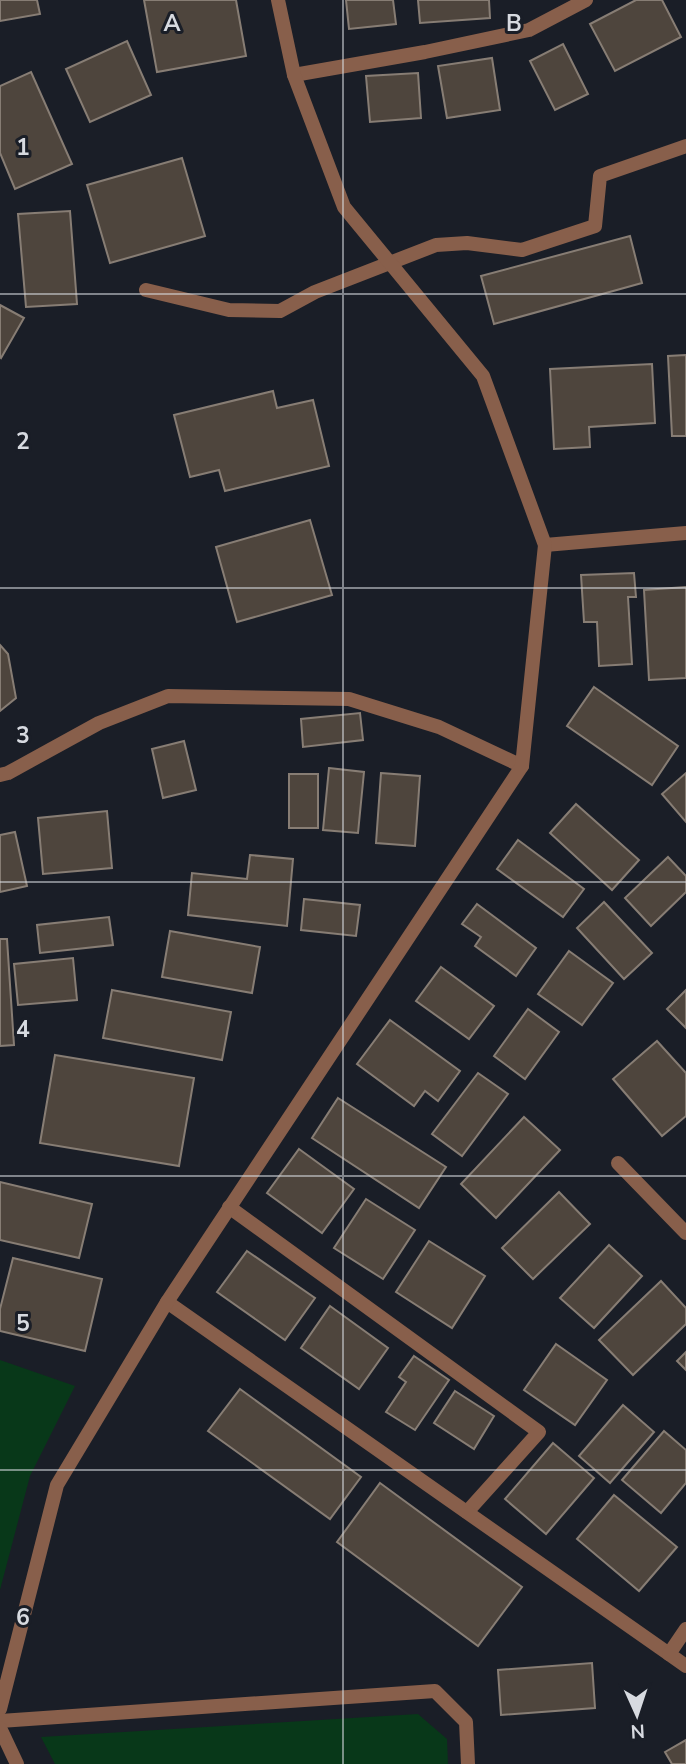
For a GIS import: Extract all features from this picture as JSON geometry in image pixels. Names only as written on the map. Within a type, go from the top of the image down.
[{"type":"street","points":[[0,1709],[57,1485],[167,1302],[522,766],[545,545],[483,376],[344,208],[294,75],[278,0]]},
{"type":"street","points":[[294,75],[529,30],[586,0]]},
{"type":"street","points":[[146,290],[229,310],[280,311],[315,292],[436,244],[467,243],[522,250],[595,226],[600,176],[686,146]]},
{"type":"street","points":[[545,545],[686,533]]},
{"type":"street","points":[[3,770],[99,723],[168,696],[349,699],[439,727],[522,766]]},
{"type":"street","points":[[618,1163],[686,1233]]},
{"type":"street","points":[[229,1207],[540,1432],[467,1512]]},
{"type":"street","points":[[167,1302],[686,1666]]},
{"type":"street","points":[[669,1654],[686,1629]]},
{"type":"street","points":[[0,1721],[435,1691],[467,1722],[468,1764]]},
{"type":"street","points":[[0,1728],[17,1764]]},
{"type":"green space","points":[[0,1360],[75,1386],[30,1476],[0,1590]]},
{"type":"green space","points":[[418,1714],[447,1739],[448,1764],[55,1764],[41,1737]]},
{"type":"building","points":[[0,0],[37,0],[40,14],[0,21]]},
{"type":"building","points":[[144,0],[236,0],[246,56],[157,72]]},
{"type":"building","points":[[346,0],[393,0],[396,24],[349,29]]},
{"type":"building","points":[[418,0],[489,0],[490,18],[420,23]]},
{"type":"building","points":[[636,0],[662,0],[681,37],[615,71],[590,24]]},
{"type":"building","points":[[127,41],[151,95],[90,122],[66,69]]},
{"type":"building","points":[[563,44],[588,94],[555,110],[530,61]]},
{"type":"building","points":[[492,58],[500,110],[447,118],[438,66]]},
{"type":"building","points":[[31,72],[72,164],[15,189],[0,153],[0,86]]},
{"type":"building","points":[[418,73],[421,118],[370,122],[366,76]]},
{"type":"building","points":[[182,158],[205,236],[110,263],[87,185]]},
{"type":"building","points":[[70,211],[77,304],[26,307],[18,214]]},
{"type":"building","points":[[630,236],[642,283],[494,324],[481,276]]},
{"type":"building","points":[[0,305],[24,318],[1,358],[0,357]]},
{"type":"building","points":[[686,355],[686,436],[672,436],[668,356]]},
{"type":"building","points":[[652,364],[655,423],[589,427],[590,447],[554,449],[550,369]]},
{"type":"building","points":[[273,391],[277,408],[313,400],[329,466],[225,491],[219,470],[190,477],[174,415]]},
{"type":"building","points":[[310,520],[332,595],[237,622],[216,547]]},
{"type":"building","points":[[634,573],[636,597],[628,597],[632,664],[599,666],[597,622],[584,622],[581,575]]},
{"type":"building","points":[[686,587],[686,678],[649,680],[644,590]]},
{"type":"building","points":[[0,645],[8,654],[16,698],[0,711]]},
{"type":"building","points":[[594,687],[678,746],[652,785],[567,726]]},
{"type":"building","points":[[360,713],[363,740],[303,747],[301,719]]},
{"type":"building","points":[[184,741],[196,790],[163,798],[152,749]]},
{"type":"building","points":[[329,768],[364,772],[358,833],[323,830]]},
{"type":"building","points":[[381,773],[420,776],[415,846],[376,843]]},
{"type":"building","points":[[686,773],[686,822],[662,794]]},
{"type":"building","points":[[289,774],[318,774],[318,828],[289,828]]},
{"type":"building","points":[[576,804],[639,860],[612,890],[550,833]]},
{"type":"building","points":[[107,811],[112,868],[43,874],[38,818]]},
{"type":"building","points":[[15,832],[27,886],[0,892],[0,835]]},
{"type":"building","points":[[518,840],[584,889],[563,917],[497,869]]},
{"type":"building","points":[[250,855],[293,859],[287,926],[188,915],[192,873],[247,879]]},
{"type":"building","points":[[668,857],[686,876],[686,892],[651,926],[625,898]]},
{"type":"building","points":[[304,899],[360,905],[356,936],[301,930]]},
{"type":"building","points":[[604,902],[652,953],[624,979],[577,928]]},
{"type":"building","points":[[477,904],[536,948],[516,976],[475,946],[481,937],[462,924]]},
{"type":"building","points":[[109,917],[113,945],[40,953],[37,925]]},
{"type":"building","points":[[170,931],[260,947],[252,993],[162,977]]},
{"type":"building","points":[[0,939],[7,939],[14,1045],[0,1046]]},
{"type":"building","points":[[569,951],[613,983],[582,1025],[538,994]]},
{"type":"building","points":[[73,958],[77,1000],[18,1005],[14,964]]},
{"type":"building","points":[[441,967],[494,1006],[469,1039],[416,1001]]},
{"type":"building","points":[[112,990],[231,1012],[222,1060],[103,1038]]},
{"type":"building","points":[[686,990],[686,1028],[667,1009]]},
{"type":"building","points":[[528,1009],[559,1032],[525,1079],[494,1056]]},
{"type":"building","points":[[390,1020],[460,1071],[438,1101],[425,1091],[414,1106],[357,1064]]},
{"type":"building","points":[[657,1041],[686,1073],[686,1116],[662,1136],[613,1079]]},
{"type":"building","points":[[55,1055],[194,1078],[179,1166],[40,1143]]},
{"type":"building","points":[[478,1073],[508,1094],[462,1156],[432,1134]]},
{"type":"building","points":[[338,1098],[446,1167],[419,1208],[312,1138]]},
{"type":"building","points":[[524,1117],[560,1150],[496,1218],[461,1184]]},
{"type":"building","points":[[299,1149],[354,1189],[322,1233],[267,1193]]},
{"type":"building","points":[[0,1182],[92,1204],[79,1258],[0,1240]]},
{"type":"building","points":[[559,1192],[590,1224],[533,1279],[502,1248]]},
{"type":"building","points":[[366,1199],[415,1230],[383,1279],[334,1248]]},
{"type":"building","points":[[429,1241],[485,1276],[452,1328],[396,1292]]},
{"type":"building","points":[[609,1245],[642,1276],[594,1328],[560,1298]]},
{"type":"building","points":[[247,1251],[315,1298],[285,1340],[217,1292]]},
{"type":"building","points":[[13,1258],[102,1279],[85,1351],[0,1331],[0,1309]]},
{"type":"building","points":[[661,1281],[686,1308],[686,1324],[633,1375],[599,1340]]},
{"type":"building","points":[[330,1306],[388,1348],[359,1389],[301,1348]]},
{"type":"building","points":[[556,1344],[607,1380],[575,1425],[524,1390]]},
{"type":"building","points":[[686,1352],[686,1370],[677,1361]]},
{"type":"building","points":[[414,1356],[449,1380],[415,1430],[386,1412],[406,1382],[399,1377]]},
{"type":"building","points":[[240,1389],[361,1477],[330,1519],[208,1431]]},
{"type":"building","points":[[455,1391],[494,1416],[474,1449],[434,1423]]},
{"type":"building","points":[[623,1405],[654,1432],[610,1483],[579,1456]]},
{"type":"building","points":[[664,1431],[686,1450],[686,1483],[661,1513],[622,1480]]},
{"type":"building","points":[[553,1443],[594,1478],[546,1534],[505,1499]]},
{"type":"building","points":[[380,1483],[522,1587],[478,1646],[337,1542]]},
{"type":"building","points":[[614,1495],[677,1547],[639,1591],[577,1539]]},
{"type":"building","points":[[592,1663],[595,1708],[501,1715],[498,1670]]},
{"type":"building","points":[[686,1740],[686,1764],[672,1764],[665,1752]]}]
